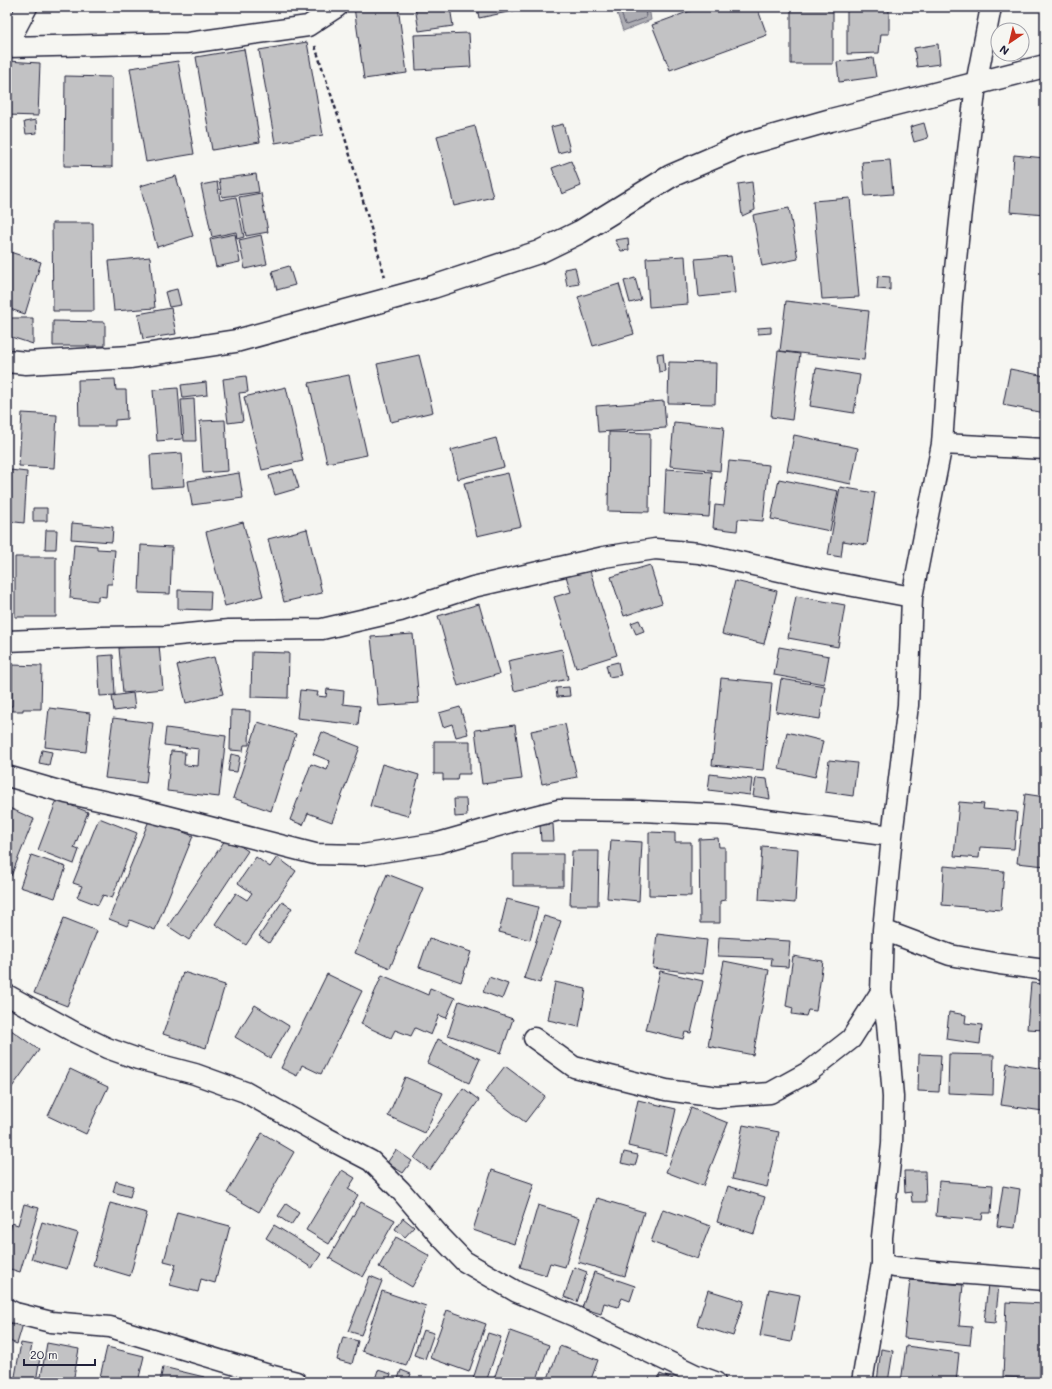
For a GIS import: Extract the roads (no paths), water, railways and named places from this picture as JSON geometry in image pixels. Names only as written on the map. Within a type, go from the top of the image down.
[{"type":"street","points":[[27,7],[7,46],[188,43],[308,26],[337,7]]},
{"type":"street","points":[[862,1382],[882,1264],[882,1237],[892,1144],[893,1097],[887,1023],[881,992],[883,930],[892,836],[908,705],[912,597],[942,444],[952,299],[976,84],[991,7]]},
{"type":"street","points":[[7,361],[26,364],[131,357],[236,341],[391,299],[433,287],[539,252],[580,232],[671,176],[743,145],[831,120],[1045,66]]},
{"type":"street","points":[[942,444],[1045,449]]},
{"type":"street","points":[[7,641],[167,636],[229,630],[322,629],[400,611],[473,587],[604,557],[655,549],[699,553],[816,579],[912,597]]},
{"type":"street","points":[[7,776],[66,793],[135,808],[315,854],[362,855],[438,844],[515,821],[559,810],[641,811],[729,815],[892,836]]},
{"type":"street","points":[[883,930],[950,955],[1045,970]]},
{"type":"street","points":[[534,1038],[574,1067],[666,1090],[718,1097],[770,1093],[810,1071],[851,1039],[881,992]]},
{"type":"street","points":[[7,995],[74,1032],[107,1048],[138,1059],[195,1074],[245,1092],[371,1161],[401,1191],[464,1261],[517,1292],[574,1316],[696,1375],[715,1382]]},
{"type":"street","points":[[882,1264],[895,1267],[944,1272],[1045,1280]]},
{"type":"street","points":[[7,1309],[15,1313],[51,1322],[110,1326],[296,1382]]},
{"type":"water","points":[[615,7],[649,7],[651,20],[623,31]]}]
